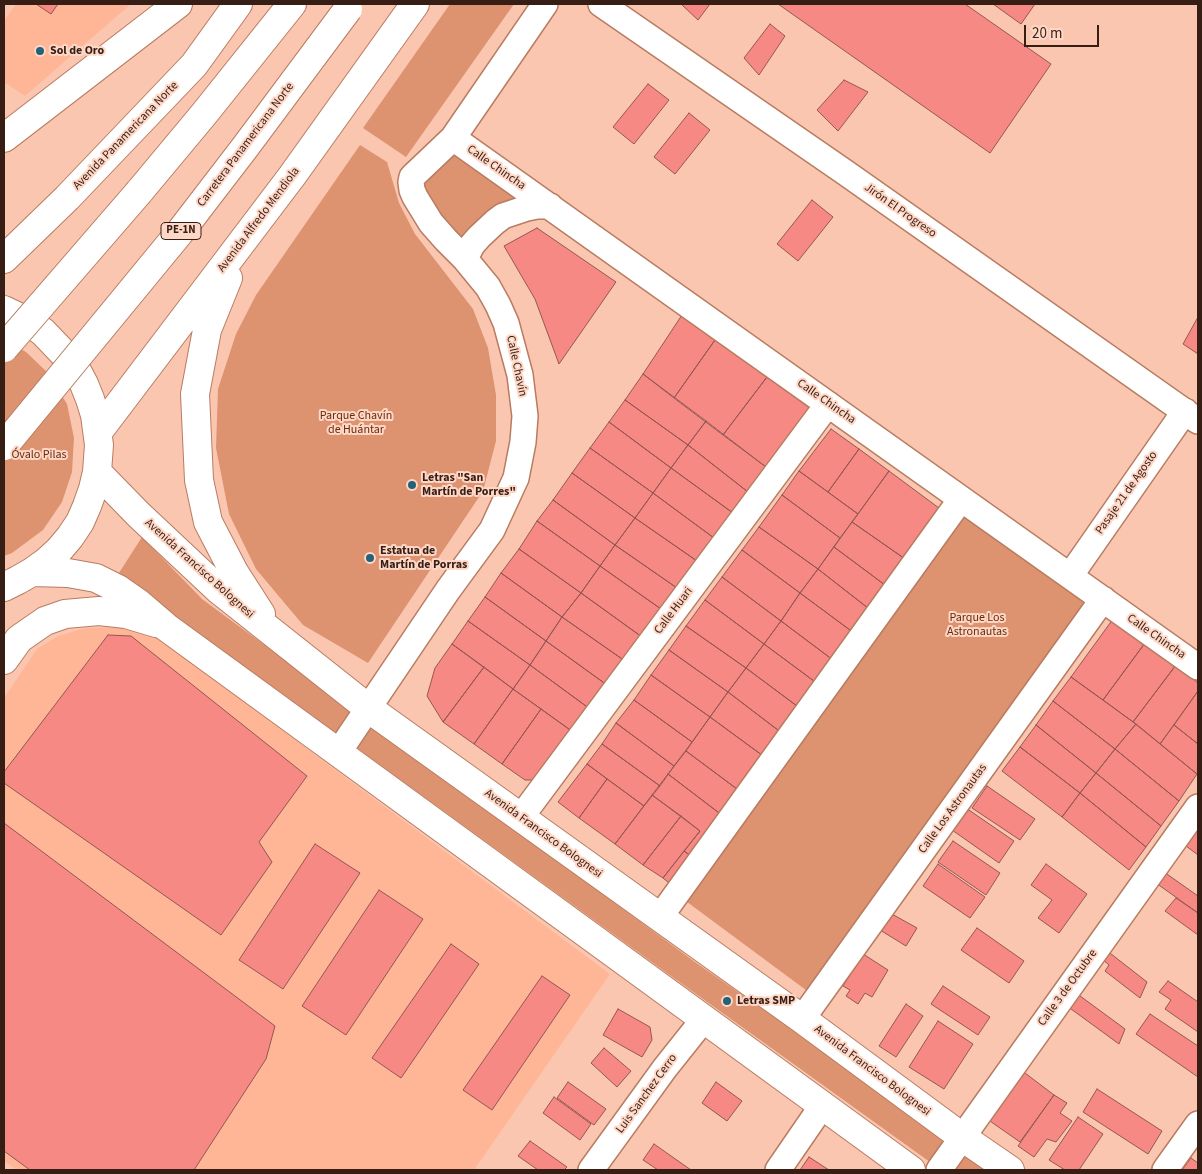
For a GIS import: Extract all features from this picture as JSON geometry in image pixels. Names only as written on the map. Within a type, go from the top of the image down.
[{"type":"main road","points":[[4,138],[178,4]]},
{"type":"main road","name":"Avenida Panamericana Norte","points":[[4,259],[68,198],[194,65],[238,4]]},
{"type":"main road","points":[[4,348],[145,185],[292,4]]},
{"type":"main road","name":"Avenida Alfredo Mendiola","points":[[98,432],[292,176],[414,4]]},
{"type":"main road","name":"Carretera Panamericana Norte","points":[[4,446],[180,232],[350,7]]},
{"type":"main road","points":[[245,239],[207,330],[195,394],[199,480],[208,522],[234,572],[276,636]]},
{"type":"main road","points":[[4,310],[29,322],[42,332],[55,343],[76,369],[84,384],[95,415],[99,459],[90,498],[80,522],[70,536],[46,562],[4,587]]},
{"type":"main road","name":"Avenida Francisco Bolognesi","points":[[97,472],[139,515],[219,590],[368,708],[1010,1170]]},
{"type":"main road","points":[[32,572],[68,573],[96,578],[118,589],[166,627],[911,1170]]},
{"type":"main road","points":[[4,660],[19,639],[45,620],[65,614],[99,611],[126,614],[166,627]]},
{"type":"street","name":"Calle Chavín","points":[[338,752],[448,590],[492,530],[516,478],[523,442],[525,416],[520,375],[506,322],[488,288],[465,259],[431,223],[415,197],[411,182],[412,177],[454,138],[545,4]]},
{"type":"street","name":"Jirón El Progreso","points":[[601,4],[854,178],[1191,416]]},
{"type":"street","name":"Calle Chincha","points":[[454,138],[1198,667]]},
{"type":"street","points":[[465,259],[472,245],[479,237],[503,216],[527,208],[550,206]]},
{"type":"street","name":"Calle Huari","points":[[521,817],[828,404]]},
{"type":"street","name":"Pasaje 21 de Agosto","points":[[1070,576],[1191,416]]},
{"type":"street","points":[[660,917],[960,498]]},
{"type":"street","name":"Calle Los Astronautas","points":[[802,1019],[1103,599]]},
{"type":"street","name":"Calle 3 de Octubre","points":[[939,1170],[1198,807]]},
{"type":"street","name":"Luis Sanchez Cerro","points":[[591,1170],[665,1068],[704,1019]]},
{"type":"street","points":[[778,1170],[822,1106]]},
{"type":"street","points":[[1165,1170],[1198,1124]]},
{"type":"shaded area","name":"Sol de Oro","points":[[16,4],[131,4],[25,96],[4,82],[4,21]]},
{"type":"shaded area","points":[[117,627],[151,633],[610,974],[474,1170],[17,1170],[4,1161],[4,698],[37,649],[58,636],[85,628]]},
{"type":"green space","points":[[450,4],[514,4],[406,157],[363,128]]},
{"type":"green space","points":[[453,138],[527,208],[465,259],[412,177]]},
{"type":"green space","name":"Parque Chavín de Huántar","points":[[360,145],[387,162],[399,203],[415,234],[473,309],[488,348],[496,395],[496,441],[483,491],[368,663],[303,625],[256,569],[229,514],[216,448],[218,389],[236,334],[256,295]]},
{"type":"green space","name":"Óvalo Pilas","points":[[4,339],[26,352],[47,372],[67,404],[74,438],[72,472],[62,502],[43,530],[12,553],[4,556]]},
{"type":"green space","name":"Parque Los Astronautas","points":[[958,506],[1096,604],[814,996],[679,896]]},
{"type":"green space","points":[[142,537],[202,599],[695,962],[994,1170],[941,1170],[117,576]]},
{"type":"building","points":[[36,4],[58,4],[51,14]]},
{"type":"building","points":[[681,4],[710,4],[698,20]]},
{"type":"building","points":[[778,4],[965,4],[1051,64],[990,153]]},
{"type":"building","points":[[993,4],[1035,4],[1021,24]]},
{"type":"building","points":[[770,24],[785,36],[759,75],[744,58]]},
{"type":"building","points":[[844,80],[868,92],[838,131],[817,110]]},
{"type":"building","points":[[648,84],[669,100],[634,144],[613,127]]},
{"type":"building","points":[[689,113],[710,130],[675,174],[654,157]]},
{"type":"building","points":[[812,200],[833,217],[798,261],[777,244]]},
{"type":"building","points":[[537,228],[616,282],[559,364],[535,299],[504,246]]},
{"type":"building","points":[[682,315],[715,340],[674,398],[643,374]]},
{"type":"building","points":[[1198,317],[1198,354],[1183,344]]},
{"type":"building","points":[[715,340],[767,377],[723,435],[674,398]]},
{"type":"building","points":[[643,374],[706,421],[688,445],[625,400]]},
{"type":"building","points":[[767,377],[811,409],[766,467],[723,435]]},
{"type":"building","points":[[625,400],[688,445],[671,468],[609,422]]},
{"type":"building","points":[[706,421],[766,467],[748,492],[688,445]]},
{"type":"building","points":[[609,422],[671,468],[653,493],[590,448]]},
{"type":"building","points":[[831,429],[859,449],[828,492],[799,471]]},
{"type":"building","points":[[688,445],[748,492],[733,513],[671,468]]},
{"type":"building","points":[[590,448],[653,493],[635,518],[572,473]]},
{"type":"building","points":[[859,449],[889,471],[858,514],[828,492]]},
{"type":"building","points":[[671,468],[733,513],[714,538],[653,493]]},
{"type":"building","points":[[799,471],[858,514],[840,538],[782,495]]},
{"type":"building","points":[[889,471],[943,511],[908,561],[852,522]]},
{"type":"building","points":[[572,473],[635,518],[615,545],[553,500]]},
{"type":"building","points":[[653,493],[714,538],[697,561],[635,518]]},
{"type":"building","points":[[782,495],[840,538],[818,569],[759,527]]},
{"type":"building","points":[[553,500],[615,545],[600,566],[537,521]]},
{"type":"building","points":[[635,518],[697,561],[677,588],[615,545]]},
{"type":"building","points":[[537,521],[600,566],[581,593],[519,549]]},
{"type":"building","points":[[852,522],[908,561],[889,588],[834,547]]},
{"type":"building","points":[[759,527],[818,569],[800,593],[742,550]]},
{"type":"building","points":[[615,545],[677,588],[661,609],[600,566]]},
{"type":"building","points":[[834,547],[889,588],[873,612],[818,569]]},
{"type":"building","points":[[519,549],[581,593],[562,617],[501,573]]},
{"type":"building","points":[[742,550],[800,593],[781,621],[722,577]]},
{"type":"building","points":[[600,566],[661,609],[642,637],[581,593]]},
{"type":"building","points":[[818,569],[873,612],[858,636],[800,593]]},
{"type":"building","points":[[501,573],[562,617],[546,641],[485,597]]},
{"type":"building","points":[[722,577],[781,621],[764,644],[705,600]]},
{"type":"building","points":[[581,593],[642,637],[625,661],[562,617]]},
{"type":"building","points":[[800,593],[858,636],[837,663],[781,621]]},
{"type":"building","points":[[485,597],[546,641],[530,665],[468,621]]},
{"type":"building","points":[[705,600],[764,644],[746,668],[686,626]]},
{"type":"building","points":[[562,617],[625,661],[607,685],[546,641]]},
{"type":"building","points":[[1113,619],[1145,643],[1103,700],[1071,677]]},
{"type":"building","points":[[468,621],[530,665],[513,689],[452,644]]},
{"type":"building","points":[[781,621],[837,663],[822,687],[764,644]]},
{"type":"building","points":[[686,626],[746,668],[728,692],[669,650]]},
{"type":"building","points":[[108,635],[131,636],[307,776],[259,842],[272,862],[221,935],[4,783],[4,772]]},
{"type":"building","points":[[546,641],[607,685],[590,709],[530,665]]},
{"type":"building","points":[[1145,643],[1176,665],[1133,722],[1103,700]]},
{"type":"building","points":[[452,644],[484,667],[443,722],[427,696],[435,668]]},
{"type":"building","points":[[764,644],[822,687],[805,712],[746,668]]},
{"type":"building","points":[[669,650],[728,692],[710,717],[651,675]]},
{"type":"building","points":[[530,665],[590,709],[573,732],[513,689]]},
{"type":"building","points":[[1176,665],[1198,683],[1198,691],[1160,744],[1133,722]]},
{"type":"building","points":[[484,667],[513,689],[474,744],[443,722]]},
{"type":"building","points":[[746,668],[805,712],[787,737],[728,692]]},
{"type":"building","points":[[651,675],[710,717],[692,742],[634,700]]},
{"type":"building","points":[[1071,677],[1136,724],[1115,749],[1053,701]]},
{"type":"building","points":[[513,689],[541,709],[502,764],[474,744]]},
{"type":"building","points":[[1198,691],[1198,744],[1174,725]]},
{"type":"building","points":[[728,692],[787,737],[770,761],[710,717]]},
{"type":"building","points":[[634,700],[692,742],[674,766],[616,723]]},
{"type":"building","points":[[1053,701],[1115,749],[1096,773],[1036,725]]},
{"type":"building","points":[[541,709],[573,732],[534,780],[525,780],[502,764]]},
{"type":"building","points":[[710,717],[770,761],[745,795],[686,751]]},
{"type":"building","points":[[616,723],[674,766],[660,786],[602,744]]},
{"type":"building","points":[[1136,724],[1197,774],[1179,801],[1115,749]]},
{"type":"building","points":[[1036,725],[1096,773],[1080,793],[1020,747]]},
{"type":"building","points":[[1174,725],[1198,744],[1197,774],[1160,744]]},
{"type":"building","points":[[602,744],[660,786],[644,806],[587,764]]},
{"type":"building","points":[[1020,747],[1080,793],[1062,817],[1002,771]]},
{"type":"building","points":[[1115,749],[1179,801],[1161,826],[1096,773]]},
{"type":"building","points":[[686,751],[745,795],[727,819],[668,774]]},
{"type":"building","points":[[587,764],[607,779],[579,818],[558,802]]},
{"type":"building","points":[[1096,773],[1161,826],[1146,847],[1080,793]]},
{"type":"building","points":[[668,774],[727,819],[698,861],[684,851],[700,831],[652,795]]},
{"type":"building","points":[[607,779],[644,806],[615,844],[579,818]]},
{"type":"building","points":[[987,786],[1035,819],[1020,840],[972,808]]},
{"type":"building","points":[[1080,793],[1146,847],[1129,870],[1062,817]]},
{"type":"building","points":[[652,795],[681,816],[643,865],[615,844]]},
{"type":"building","points":[[966,808],[1014,841],[999,863],[952,830]]},
{"type":"building","points":[[681,816],[700,831],[663,878],[643,865]]},
{"type":"building","points":[[4,823],[275,1026],[266,1059],[194,1170],[30,1170],[4,1151]]},
{"type":"building","points":[[1198,827],[1198,855],[1186,846]]},
{"type":"building","points":[[953,841],[1000,873],[986,895],[938,862]]},
{"type":"building","points":[[315,844],[360,873],[283,989],[239,960]]},
{"type":"building","points":[[684,851],[698,861],[674,887],[663,878]]},
{"type":"building","points":[[938,864],[985,897],[970,918],[923,886]]},
{"type":"building","points":[[1046,864],[1087,894],[1059,933],[1038,918],[1052,900],[1031,885]]},
{"type":"building","points":[[1164,872],[1198,896],[1198,913],[1156,883]]},
{"type":"building","points":[[379,890],[423,919],[346,1035],[302,1006]]},
{"type":"building","points":[[1176,898],[1198,913],[1198,935],[1165,911]]},
{"type":"building","points":[[890,913],[917,928],[906,946],[880,930]]},
{"type":"building","points":[[977,928],[1024,961],[1009,983],[961,950]]},
{"type":"building","points":[[451,944],[479,964],[401,1078],[372,1058]]},
{"type":"building","points":[[1106,950],[1147,982],[1140,998],[1105,971],[1109,965],[1100,957]]},
{"type":"building","points":[[863,954],[888,970],[872,997],[865,993],[858,1004],[846,996],[850,990],[843,986]]},
{"type":"building","points":[[542,976],[570,995],[492,1110],[463,1090]]},
{"type":"building","points":[[1168,981],[1198,1002],[1198,1032],[1165,1009],[1171,1000],[1159,992]]},
{"type":"building","points":[[943,986],[990,1017],[978,1035],[931,1004]]},
{"type":"building","points":[[1076,993],[1125,1029],[1119,1044],[1067,1006]]},
{"type":"building","points":[[906,1004],[923,1016],[896,1057],[879,1046]]},
{"type":"building","points":[[618,1009],[650,1027],[652,1040],[642,1057],[603,1035]]},
{"type":"building","points":[[1150,1014],[1198,1046],[1198,1077],[1136,1034]]},
{"type":"building","points":[[938,1021],[973,1044],[944,1089],[909,1067]]},
{"type":"building","points":[[604,1048],[631,1071],[617,1087],[591,1063]]},
{"type":"building","points":[[1021,1070],[1054,1095],[1020,1142],[987,1119]]},
{"type":"building","points":[[568,1082],[606,1109],[594,1125],[557,1098]]},
{"type":"building","points":[[716,1082],[742,1101],[727,1121],[702,1103]]},
{"type":"building","points":[[1097,1089],[1162,1131],[1148,1154],[1083,1112]]},
{"type":"building","points":[[1054,1095],[1067,1103],[1060,1113],[1072,1121],[1056,1142],[1047,1139],[1034,1157],[1018,1146]]},
{"type":"building","points":[[554,1097],[591,1124],[580,1140],[543,1113]]},
{"type":"building","points":[[1078,1117],[1103,1134],[1079,1170],[1065,1170],[1049,1160]]},
{"type":"building","points":[[530,1141],[567,1167],[564,1170],[538,1170],[518,1156]]},
{"type":"building","points":[[654,1144],[691,1170],[658,1170],[643,1160]]},
{"type":"building","points":[[809,1157],[829,1170],[800,1170]]},
{"type":"building","points":[[1191,1158],[1198,1163],[1198,1170],[1182,1170]]},
{"type":"place","name":"Sol de Oro","points":[[40,51]]},
{"type":"place","name":"Letras \"San Martín de Porres\"","points":[[412,485]]},
{"type":"place","name":"Estatua de Martín de Porras","points":[[370,558]]},
{"type":"place","name":"Letras SMP","points":[[727,1001]]}]
